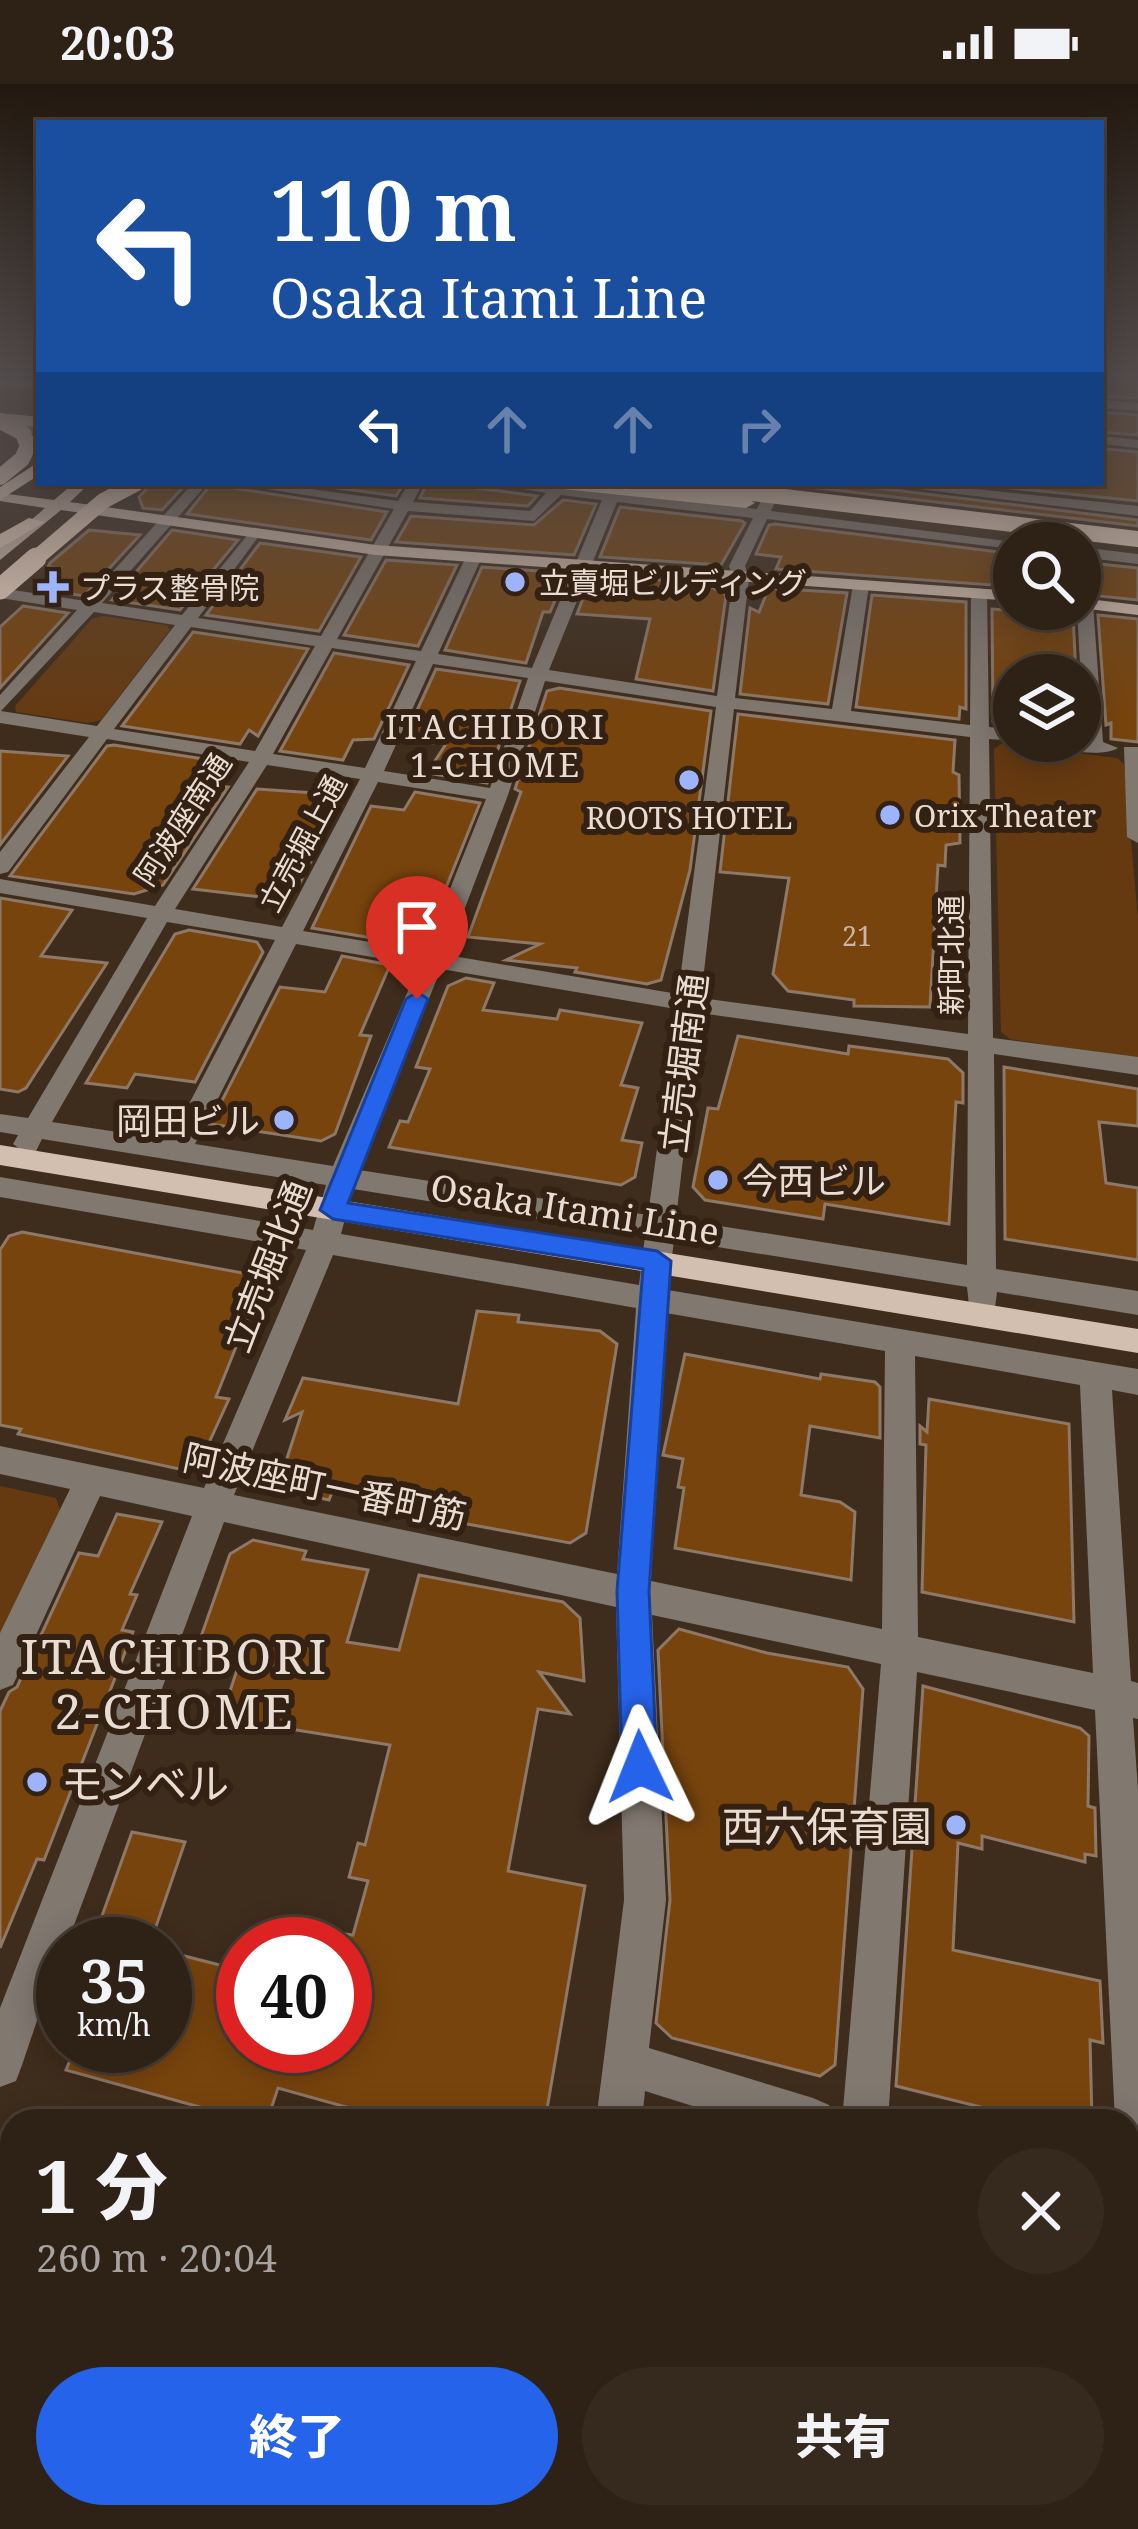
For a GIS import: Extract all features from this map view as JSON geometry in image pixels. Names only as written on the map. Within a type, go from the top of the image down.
[{"type":"highway","points":[[0,572],[94,491]]},
{"type":"highway","points":[[1,592],[103,501],[122,491]]},
{"type":"highway","points":[[602,491],[993,525]]},
{"type":"highway","points":[[737,491],[996,522]]},
{"type":"highway","points":[[774,491],[891,509]]},
{"type":"highway","points":[[0,542],[36,522]]},
{"type":"highway","points":[[1101,535],[1138,539]]},
{"type":"main road","points":[[0,555],[73,491]]},
{"type":"main road","points":[[3,500],[376,550],[993,594]]},
{"type":"main road","points":[[1101,605],[1138,610]]},
{"type":"main road","name":"Osaka Itami Line","points":[[9,1156],[1138,1341]]},
{"type":"street","points":[[1,592],[112,491]]},
{"type":"street","points":[[0,706],[194,491]]},
{"type":"street","points":[[294,491],[402,506],[534,516],[552,491]]},
{"type":"street","name":"阿波座南通","points":[[0,1188],[9,1156],[34,1130],[161,913],[261,758],[411,491]]},
{"type":"street","points":[[578,491],[993,542]]},
{"type":"street","name":"立売堀南通","points":[[622,2109],[645,1900],[633,1591],[658,1263],[728,704],[741,578],[737,566],[773,491]]},
{"type":"street","points":[[996,491],[1138,511]]},
{"type":"street","name":"立売堀北通","points":[[0,2065],[214,1503],[324,1243],[342,1178],[433,961],[498,795],[538,675],[611,497]]},
{"type":"street","points":[[0,867],[191,622],[254,532]]},
{"type":"street","points":[[1101,555],[1138,559]]},
{"type":"street","name":"立売堀上通","points":[[177,1152],[372,775],[472,559]]},
{"type":"street","points":[[841,715],[861,585]]},
{"type":"street","points":[[1,592],[728,704],[993,734]]},
{"type":"street","name":"新町北通","points":[[982,1316],[978,1277],[980,732],[993,630]]},
{"type":"street","points":[[0,717],[498,795]]},
{"type":"street","points":[[1101,747],[1135,752],[1138,837]]},
{"type":"street","points":[[0,886],[689,1004],[1138,1066]]},
{"type":"street","points":[[0,1123],[342,1178],[658,1263],[899,1339],[1138,1382]]},
{"type":"street","points":[[0,1188],[324,1243],[978,1277],[1138,1303]]},
{"type":"street","points":[[866,2109],[900,1652],[899,1339]]},
{"type":"street","points":[[1095,1375],[1127,1698],[1137,2109]]},
{"type":"street","name":"阿波座町一番町筋","points":[[0,1460],[1127,1698]]},
{"type":"street","points":[[0,1672],[92,1478]]},
{"type":"street","points":[[628,2065],[773,2109]]},
{"type":"shaded area","points":[[103,616],[167,625],[170,630],[101,720],[88,723],[16,712],[15,706],[92,619]]},
{"type":"shaded area","points":[[1117,758],[1124,764],[1138,917],[1138,1059],[1010,1039],[1001,1032],[994,762]]},
{"type":"shaded area","points":[[0,1486],[56,1498],[62,1515],[0,1644]]},
{"type":"building","points":[[144,491],[179,491],[162,510],[143,508],[139,497]]},
{"type":"building","points":[[205,491],[253,491],[387,512],[371,540],[187,514]]},
{"type":"building","points":[[360,491],[399,491],[396,496]]},
{"type":"building","points":[[423,491],[537,496],[528,506],[420,498]]},
{"type":"building","points":[[844,491],[902,491],[1138,520],[1138,526]]},
{"type":"building","points":[[1041,491],[1138,491],[1138,501]]},
{"type":"building","points":[[563,500],[596,504],[574,555],[396,542],[411,516],[534,525]]},
{"type":"building","points":[[620,507],[745,523],[721,565],[600,557]]},
{"type":"building","points":[[775,524],[993,551],[993,577],[991,585],[776,569],[781,557],[756,554],[769,525]]},
{"type":"building","points":[[89,530],[140,535],[84,596],[39,589],[60,568],[48,567],[50,563]]},
{"type":"building","points":[[172,530],[238,540],[180,610],[112,600]]},
{"type":"building","points":[[260,543],[361,557],[319,631],[206,615]]},
{"type":"building","points":[[386,560],[457,565],[418,646],[344,635]]},
{"type":"building","points":[[1101,564],[1138,568],[1138,600],[1101,596]]},
{"type":"building","points":[[482,567],[567,573],[550,612],[543,612],[526,663],[445,650]]},
{"type":"building","points":[[592,575],[713,584],[726,595],[713,691],[636,679],[650,619],[577,614]]},
{"type":"building","points":[[769,588],[847,593],[828,704],[740,694],[750,608],[759,612]]},
{"type":"building","points":[[872,595],[966,602],[966,709],[960,707],[959,719],[856,707]]},
{"type":"building","points":[[23,606],[68,613],[0,688],[0,627]]},
{"type":"building","points":[[992,609],[993,630],[1074,630],[1075,654],[993,654],[993,721]]},
{"type":"building","points":[[1101,615],[1138,619],[1138,742],[1111,739]]},
{"type":"building","points":[[193,632],[308,649],[258,736],[249,730],[240,744],[122,726]]},
{"type":"building","points":[[334,653],[409,665],[374,739],[353,740],[343,760],[280,751]]},
{"type":"building","points":[[436,669],[520,681],[487,783],[427,773],[446,744],[403,741]]},
{"type":"building","points":[[559,688],[711,711],[690,870],[661,980],[647,984],[575,972],[577,968],[506,960],[540,944],[468,937],[521,792],[515,789],[547,691]]},
{"type":"building","points":[[738,714],[955,740],[960,843],[946,845],[945,866],[938,865],[930,1007],[854,1006],[854,1000],[788,991],[773,974],[789,878],[720,872]]},
{"type":"building","points":[[107,746],[229,763],[215,786],[228,787],[163,885],[134,894],[10,876]]},
{"type":"building","points":[[0,751],[68,756],[0,845]]},
{"type":"building","points":[[257,789],[345,795],[291,900],[284,890],[278,899],[193,889]]},
{"type":"building","points":[[415,792],[480,803],[447,885],[416,936],[402,943],[312,928],[371,806],[404,810]]},
{"type":"building","points":[[0,898],[72,910],[41,956],[107,963],[26,1088],[18,1092],[0,1089]]},
{"type":"building","points":[[189,930],[257,942],[263,952],[195,1082],[135,1074],[127,1088],[86,1083],[175,934]]},
{"type":"building","points":[[342,956],[390,965],[360,1035],[371,1036],[335,1134],[321,1141],[210,1124],[280,987],[325,992]]},
{"type":"building","points":[[466,978],[494,983],[483,1010],[557,1019],[560,1010],[642,1023],[621,1085],[638,1088],[622,1140],[642,1143],[635,1177],[621,1185],[389,1147],[400,1121],[408,1122],[430,1069],[416,1067],[448,986]]},
{"type":"building","points":[[738,1036],[848,1054],[849,1046],[948,1059],[963,1073],[963,1103],[956,1102],[949,1224],[825,1204],[823,1219],[705,1200],[693,1187],[708,1108],[718,1109]]},
{"type":"building","points":[[1004,1067],[1138,1089],[1138,1126],[1099,1122],[1106,1183],[1138,1188],[1138,1260],[1005,1239]]},
{"type":"building","points":[[22,1232],[264,1277],[216,1397],[229,1399],[202,1458],[179,1469],[18,1434],[21,1429],[0,1425],[0,1250],[9,1236]]},
{"type":"building","points":[[477,1311],[519,1315],[518,1322],[600,1331],[617,1344],[586,1533],[570,1543],[381,1508],[386,1491],[336,1483],[329,1500],[277,1489],[302,1412],[285,1420],[303,1378],[458,1404]]},
{"type":"building","points":[[685,1354],[820,1379],[821,1374],[875,1382],[880,1387],[880,1438],[810,1426],[801,1495],[840,1502],[855,1512],[851,1580],[675,1548],[683,1459],[663,1455]]},
{"type":"building","points":[[929,1399],[1069,1424],[1074,1622],[922,1592],[926,1445],[920,1444],[920,1426],[927,1432]]},
{"type":"building","name":"モンベル","points":[[117,1514],[162,1522],[130,1594],[137,1595],[122,1630],[133,1632],[44,1860],[37,1859],[0,1948],[0,1711],[9,1692],[17,1687],[79,1553],[98,1556]]},
{"type":"building","points":[[253,1540],[306,1551],[303,1559],[368,1570],[347,1642],[399,1650],[419,1575],[563,1602],[580,1618],[584,1681],[539,1672],[570,1714],[538,1709],[508,1871],[585,1886],[547,2109],[353,2109],[278,2088],[271,2109],[207,2109],[77,2073],[192,2073],[192,1958],[216,1964],[216,2073],[372,2073],[372,1917],[358,1917],[368,1881],[349,1877],[358,1843],[365,1845],[390,1745],[221,1718],[242,1655],[197,1648],[230,1554]]},
{"type":"building","points":[[679,1629],[767,1653],[848,1667],[863,1689],[835,2065],[820,2076],[672,2038],[656,2023],[670,1900],[658,1650]]},
{"type":"building","points":[[923,1686],[1080,1728],[1089,1736],[1088,1806],[1095,1808],[1096,1856],[1085,1854],[1085,1862],[982,1836],[982,1849],[958,1843],[953,1950],[1100,1981],[1103,2043],[1090,2040],[1092,2109],[989,2109],[896,2086]]},
{"type":"building","points":[[132,1832],[185,1842],[159,1917],[102,1917]]},
{"type":"place","name":"立賣堀ビルディング","points":[[515,582]]},
{"type":"place","name":"プラス整骨院","points":[[53,587]]},
{"type":"place","name":"ROOTS HOTEL","points":[[689,780]]},
{"type":"place","name":"Orix Theater","points":[[890,815]]},
{"type":"place","name":"岡田ビル","points":[[284,1120]]},
{"type":"place","name":"今西ビル","points":[[718,1180]]},
{"type":"place","name":"モンベル","points":[[37,1782]]},
{"type":"place","name":"西六保育園","points":[[956,1825]]},
{"type":"district","name":"ITACHIBORI 1-CHOME","points":[[496,745]]},
{"type":"district","name":"ITACHIBORI 2-CHOME","points":[[175,1682]]},
{"type":"route","points":[[417,999],[333,1210],[657,1261],[633,1591],[640,1767]]}]
